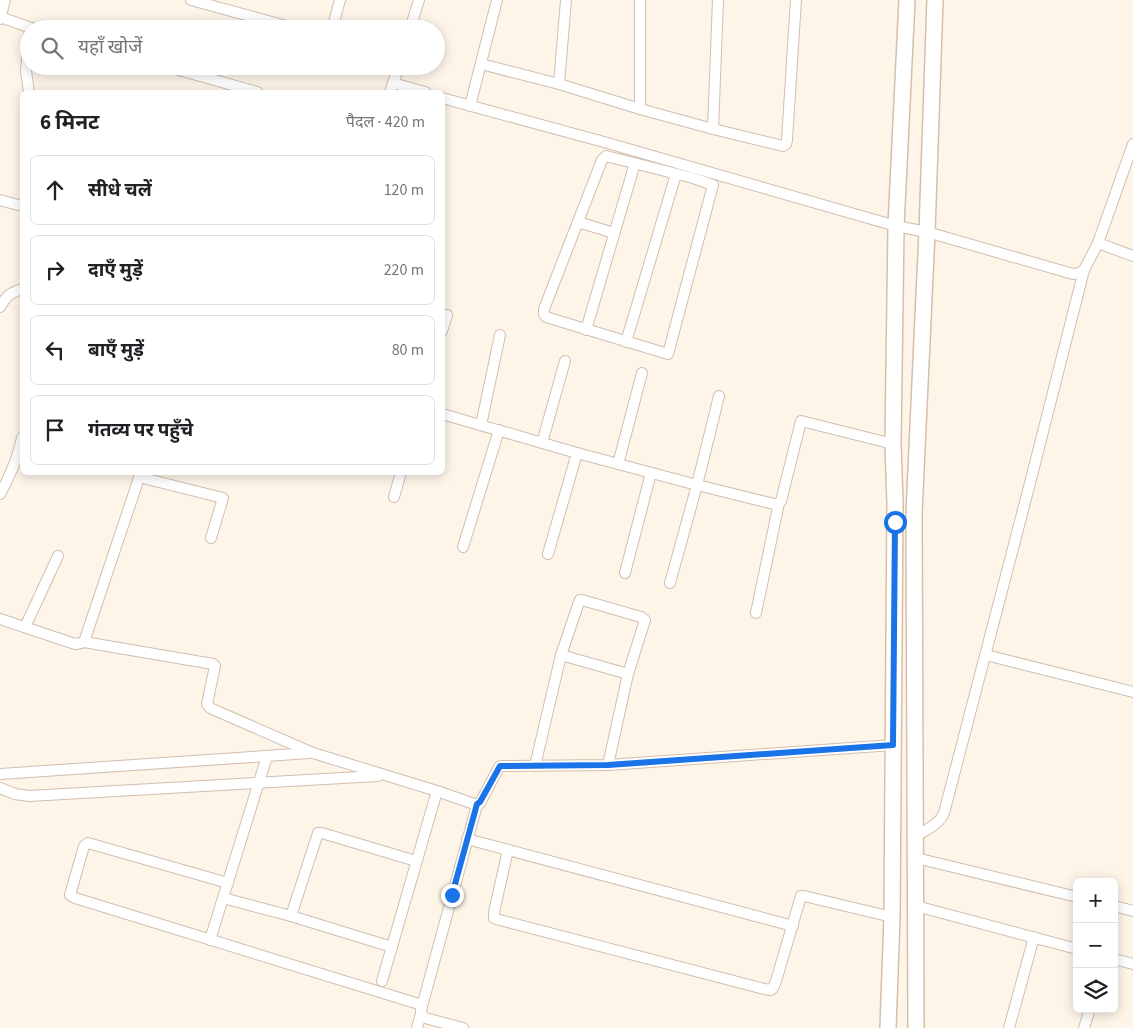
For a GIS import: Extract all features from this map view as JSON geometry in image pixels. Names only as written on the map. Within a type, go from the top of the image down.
[{"type":"main road","points":[[887,1028],[892,917],[895,503],[893,444],[896,226],[907,0]]},
{"type":"main road","points":[[916,1028],[914,513],[935,0]]},
{"type":"street","points":[[191,0],[264,20]]},
{"type":"street","points":[[334,20],[340,0]]},
{"type":"street","points":[[413,20],[419,0]]},
{"type":"street","points":[[470,106],[497,0]]},
{"type":"street","points":[[559,84],[566,0]]},
{"type":"street","points":[[640,0],[640,109]]},
{"type":"street","points":[[713,129],[718,0]]},
{"type":"street","points":[[481,64],[559,84],[713,129],[783,146],[787,140],[796,0]]},
{"type":"street","points":[[2,10],[20,23]]},
{"type":"street","points":[[27,75],[29,90]]},
{"type":"street","points":[[197,75],[250,90]]},
{"type":"street","points":[[396,75],[391,88],[408,90]]},
{"type":"street","points":[[445,99],[604,142],[695,174],[896,226],[927,232],[1069,273],[1076,274],[1084,270]]},
{"type":"street","points":[[915,837],[938,822],[944,814],[1084,270],[1098,243],[1129,168],[1133,144]]},
{"type":"street","points":[[606,156],[676,174],[695,174],[713,187],[668,354],[546,317],[544,309],[602,160],[606,156]]},
{"type":"street","points":[[586,330],[635,163]]},
{"type":"street","points":[[626,342],[676,174]]},
{"type":"street","points":[[0,200],[20,205]]},
{"type":"street","points":[[578,222],[614,233]]},
{"type":"street","points":[[1098,243],[1133,256]]},
{"type":"street","points":[[0,307],[7,296],[20,290]]},
{"type":"street","points":[[445,321],[447,315]]},
{"type":"street","points":[[481,425],[500,335]]},
{"type":"street","points":[[542,443],[565,360]]},
{"type":"street","points":[[618,464],[642,373]]},
{"type":"street","points":[[670,582],[719,396]]},
{"type":"street","points":[[445,415],[651,473],[772,504],[779,503]]},
{"type":"street","points":[[756,613],[779,503],[801,421],[893,444]]},
{"type":"street","points":[[463,547],[499,430]]},
{"type":"street","points":[[0,494],[14,469],[20,448]]},
{"type":"street","points":[[548,554],[577,453]]},
{"type":"street","points":[[625,573],[651,473]]},
{"type":"street","points":[[84,642],[140,475],[223,498],[211,538]]},
{"type":"street","points":[[394,497],[400,475]]},
{"type":"street","points":[[25,627],[58,556]]},
{"type":"street","points":[[535,766],[561,655],[579,602],[582,600],[644,618],[628,674],[608,765]]},
{"type":"street","points":[[0,619],[75,644],[84,642],[214,664],[208,706],[313,753],[477,804]]},
{"type":"street","points":[[561,655],[628,674]]},
{"type":"street","points":[[986,655],[1133,692]]},
{"type":"street","points":[[417,1028],[477,804],[480,802],[500,766],[608,765],[893,745]]},
{"type":"street","points":[[0,774],[313,753]]},
{"type":"street","points":[[210,940],[267,756]]},
{"type":"street","points":[[0,788],[15,794],[29,796],[387,775]]},
{"type":"street","points":[[382,981],[436,791]]},
{"type":"street","points":[[291,916],[317,835],[320,832],[416,861]]},
{"type":"street","points":[[467,839],[793,926]]},
{"type":"street","points":[[228,883],[88,843],[84,846],[70,895],[72,898],[210,940],[422,1009]]},
{"type":"street","points":[[508,850],[494,916],[496,919],[768,990],[773,988],[776,981],[801,897],[892,917]]},
{"type":"street","points":[[916,858],[1073,896]]},
{"type":"street","points":[[223,898],[291,916],[392,947]]},
{"type":"street","points":[[916,906],[1073,948]]},
{"type":"street","points":[[1118,907],[1133,911]]},
{"type":"street","points":[[1009,1028],[1034,938]]},
{"type":"street","points":[[1118,960],[1133,964]]},
{"type":"street","points":[[422,1009],[423,1017],[425,1018],[463,1028]]},
{"type":"street","points":[[1084,1028],[1089,1013]]},
{"type":"route","points":[[452,895],[477,804],[480,802],[500,766],[608,765],[893,745],[895,522]]}]
